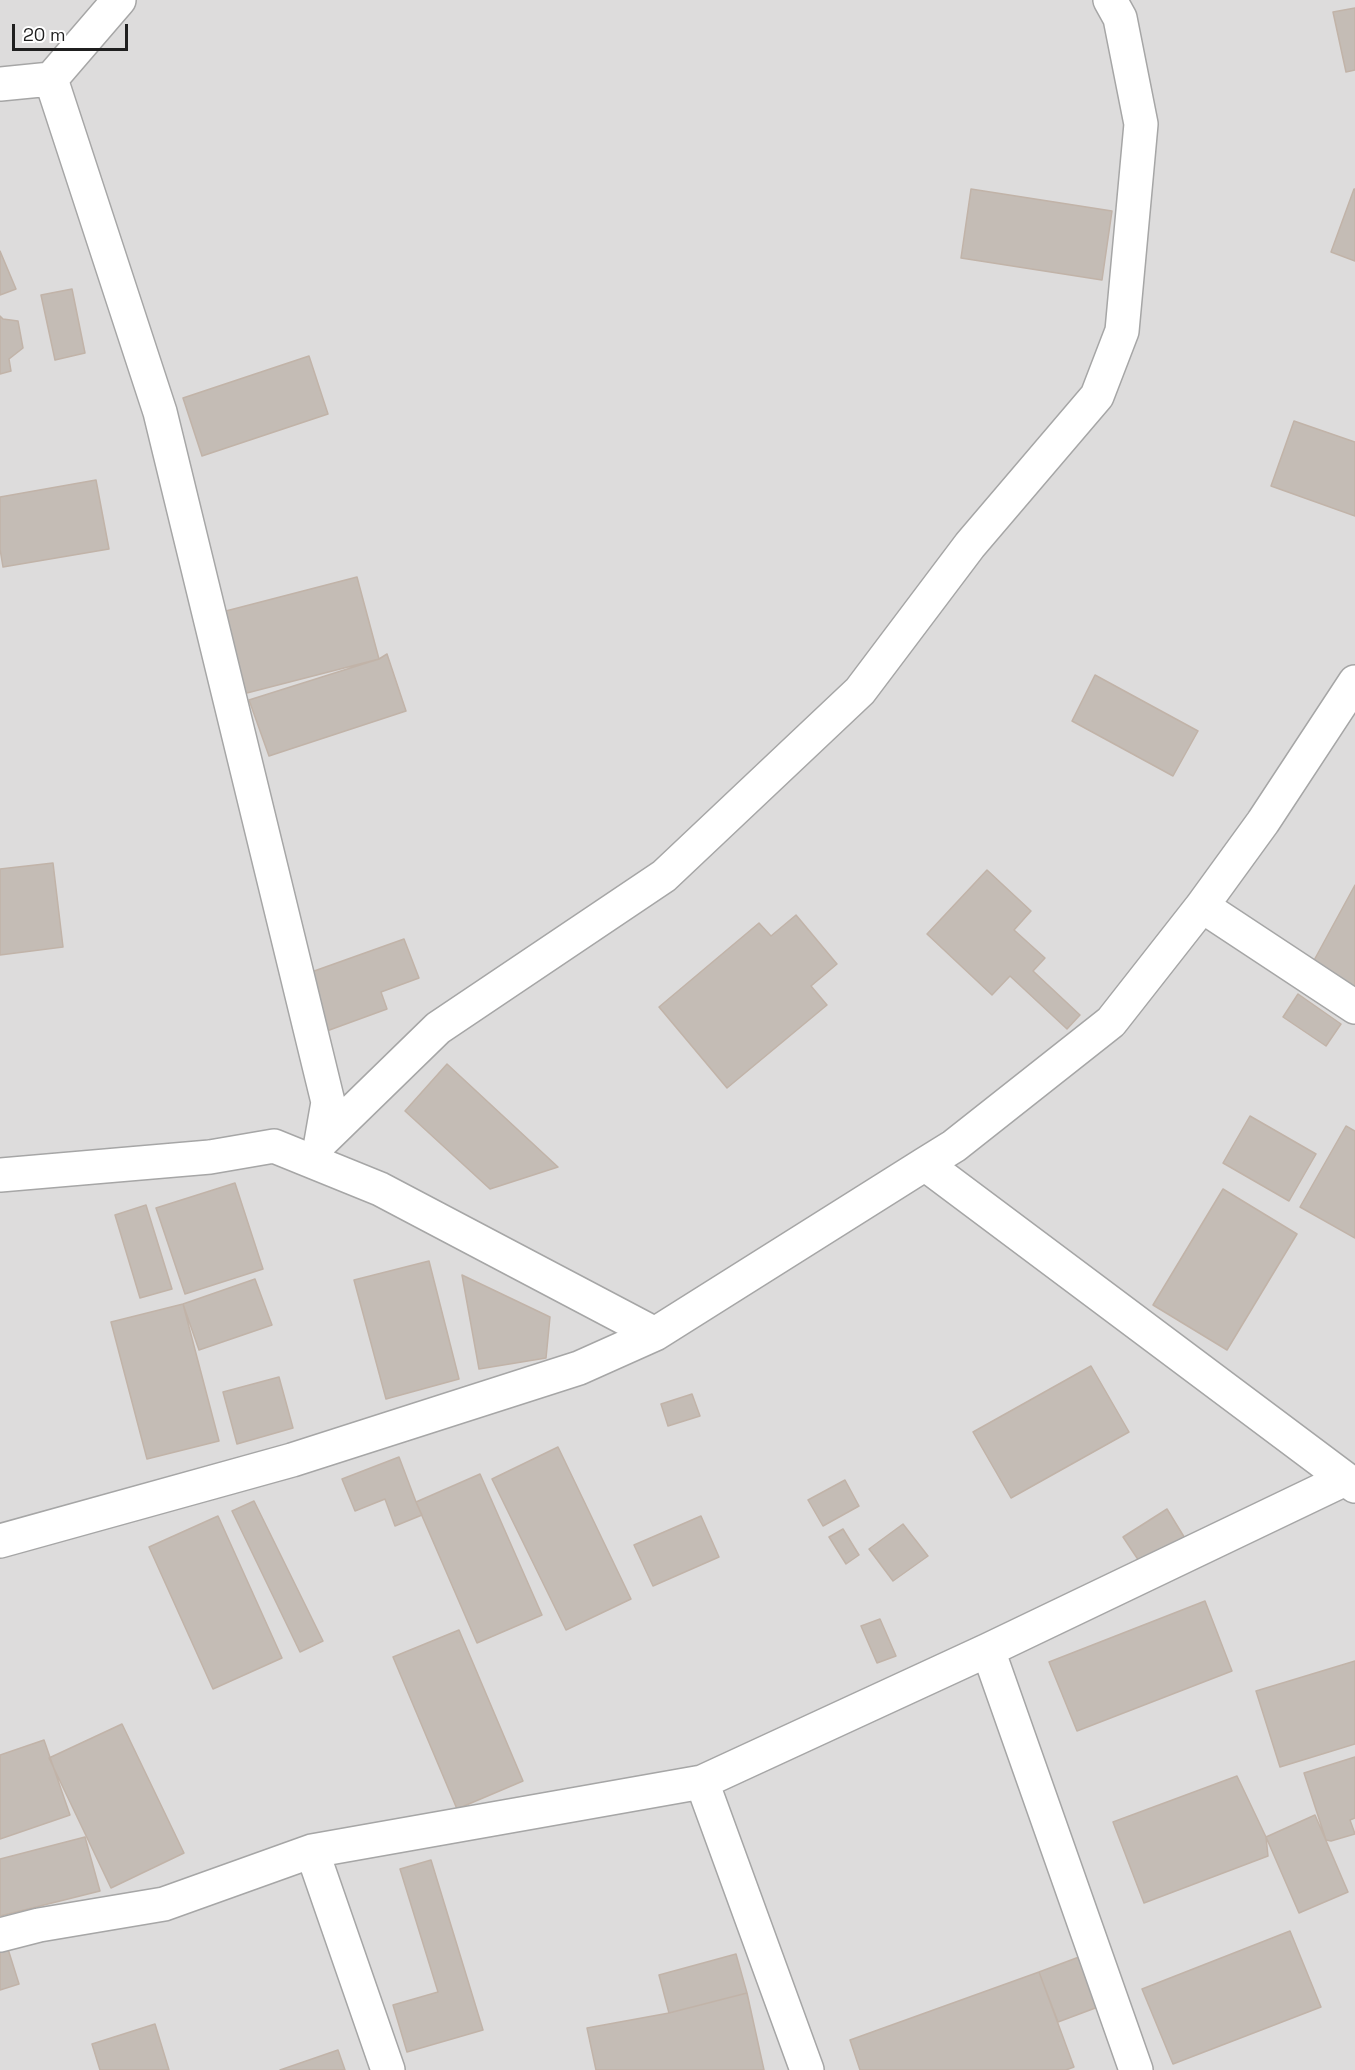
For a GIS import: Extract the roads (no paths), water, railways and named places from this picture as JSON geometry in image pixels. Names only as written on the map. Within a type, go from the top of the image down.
[{"type":"street","points":[[0,84],[51,79],[119,0]]},
{"type":"street","points":[[51,79],[160,412],[328,1102],[321,1142],[438,1029],[664,876],[860,691],[970,545],[1097,396],[1122,332],[1140,124],[1120,18],[1110,0]]},
{"type":"street","points":[[0,1541],[292,1460],[579,1368],[655,1334],[954,1146],[1111,1022],[1202,906],[1263,822],[1355,682]]},
{"type":"street","points":[[1202,906],[1355,1007]]},
{"type":"street","points":[[0,1175],[210,1157],[274,1146],[380,1189],[655,1334]]},
{"type":"street","points":[[925,1164],[1350,1483],[1355,1510]]},
{"type":"street","points":[[0,1935],[39,1925],[164,1904],[312,1851],[702,1782],[1350,1483]]},
{"type":"street","points":[[988,1650],[1136,2070]]},
{"type":"street","points":[[702,1782],[807,2070]]},
{"type":"street","points":[[312,1851],[388,2070]]}]
